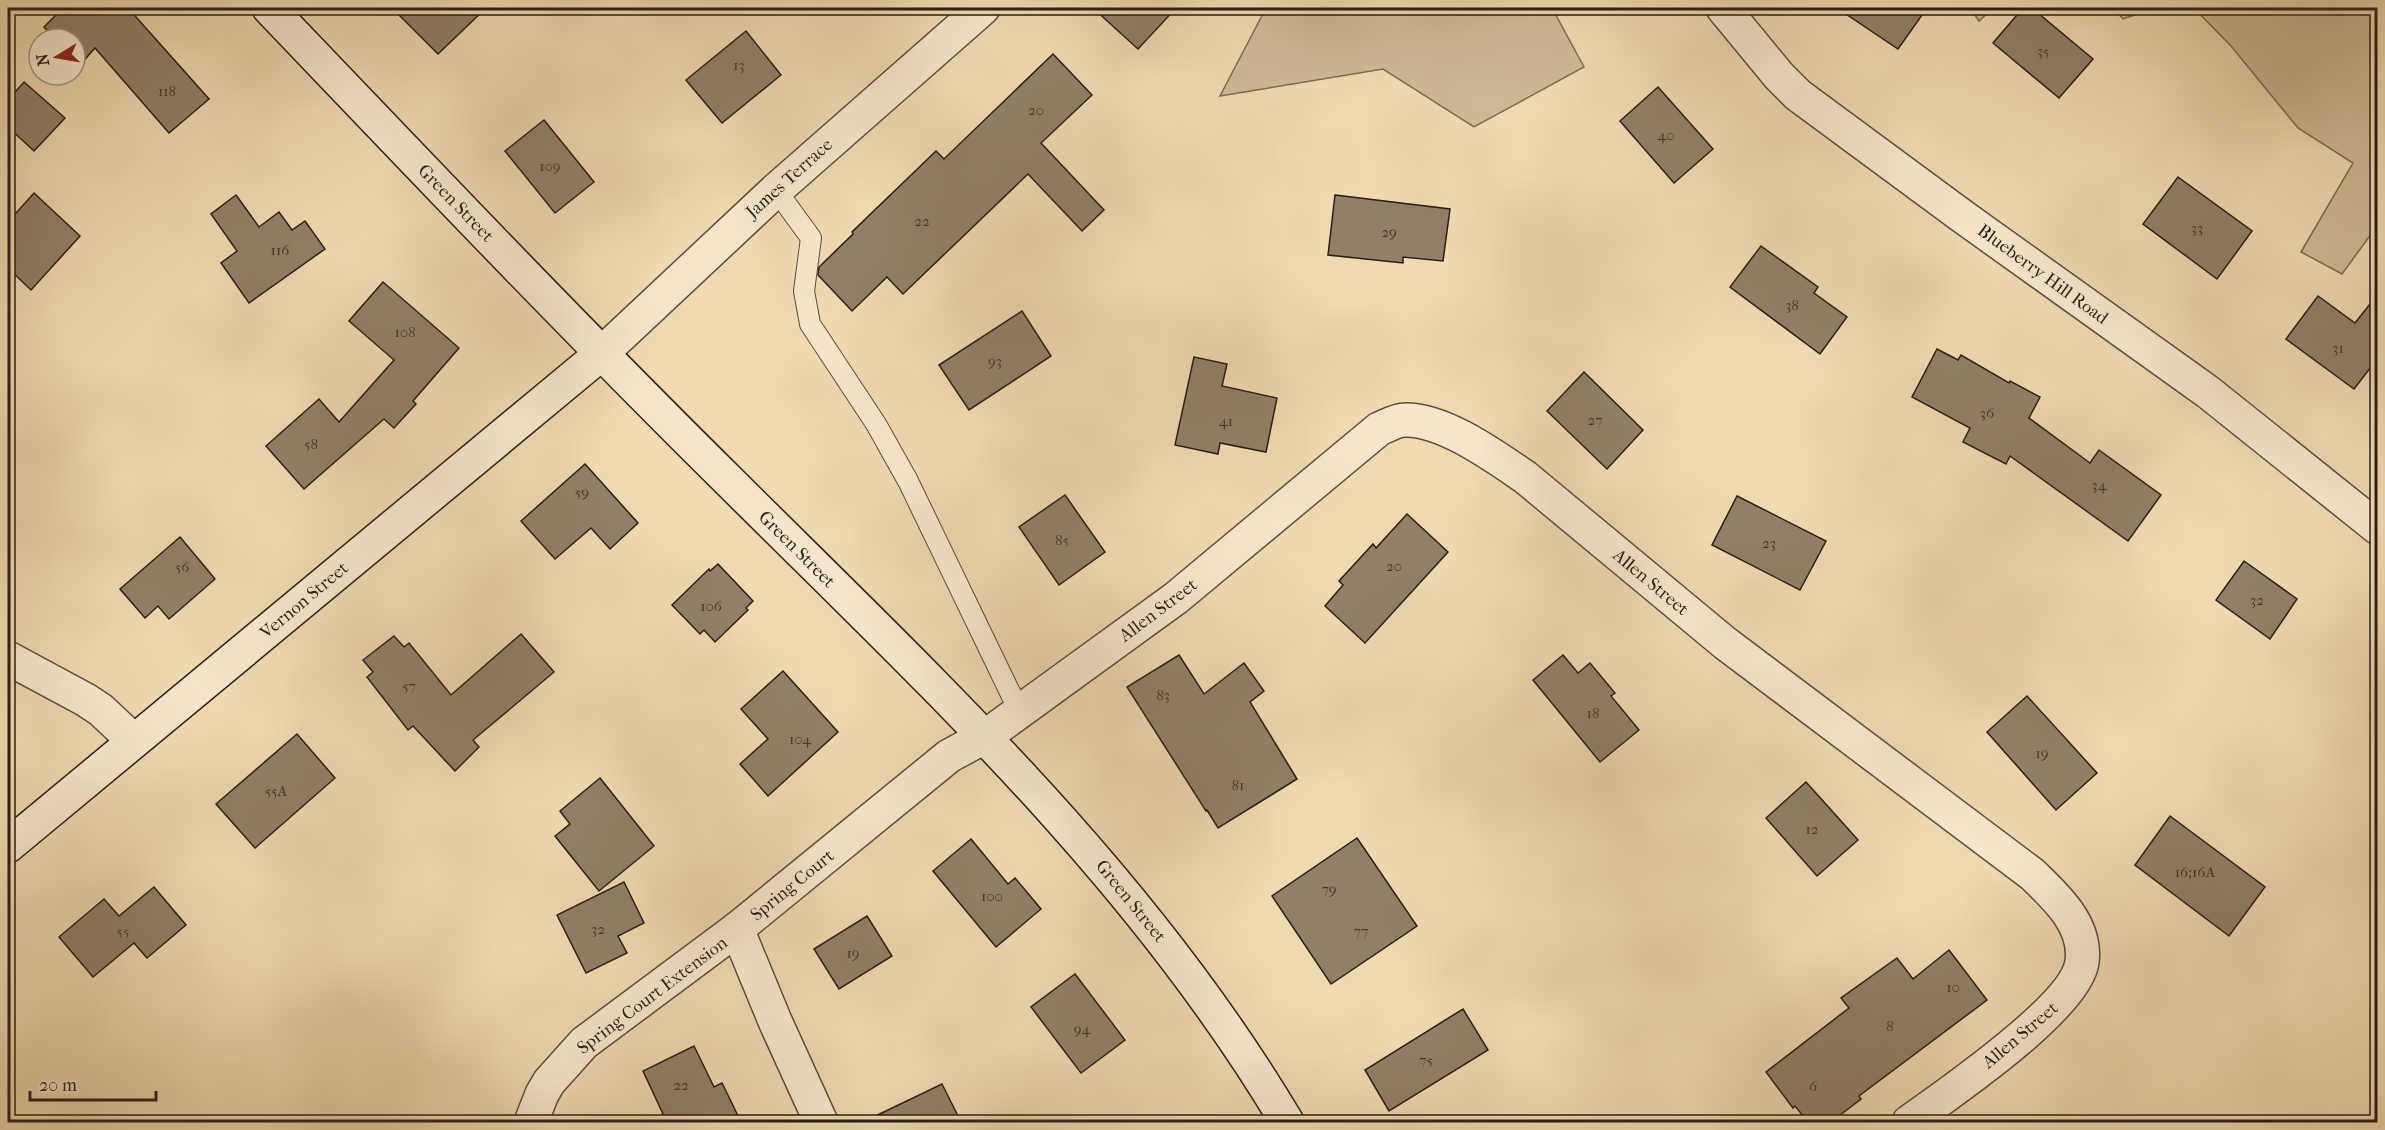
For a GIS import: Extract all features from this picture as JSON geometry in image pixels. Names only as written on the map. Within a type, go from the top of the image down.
[{"type":"street","name":"Green Street","points":[[269,8],[601,354],[986,736],[1072,830],[1169,947],[1251,1063],[1287,1122]]},
{"type":"street","name":"James Terrace","points":[[601,354],[776,190],[982,8]]},
{"type":"street","name":"Blueberry Hill Road","points":[[1722,8],[1779,76],[1798,95],[2208,392],[2378,528]]},
{"type":"street","name":"Vernon Street","points":[[8,846],[601,354]]},
{"type":"street","name":"Allen Street","points":[[986,736],[1190,587],[1379,429],[1403,420],[1426,423],[1491,454],[1525,477],[1725,643],[2032,874],[2069,912],[2078,932],[2082,961],[2080,972],[2066,994],[2022,1036],[1909,1122]]},
{"type":"street","points":[[8,658],[86,700],[101,710],[134,741]]},
{"type":"street","name":"Spring Court","points":[[821,1122],[775,1021],[737,929],[949,756],[986,736]]},
{"type":"street","name":"Spring Court Extension","points":[[531,1122],[549,1082],[585,1043],[737,929]]},
{"type":"lane","points":[[776,190],[811,238],[804,291],[810,324],[876,424],[908,481],[1019,711]]},
{"type":"shaded area","points":[[1266,8],[1552,8],[1584,67],[1474,127],[1383,69],[1220,96]]},
{"type":"shaded area","points":[[1970,8],[1993,8],[1979,21]]},
{"type":"shaded area","points":[[2113,8],[2156,8],[2123,19]]},
{"type":"shaded area","points":[[2194,8],[2377,8],[2377,226],[2342,274],[2301,252],[2353,163],[2298,128],[2231,46]]},
{"type":"building","points":[[63,8],[128,8],[209,99],[169,133],[95,48],[87,57],[87,27],[44,27]]},
{"type":"building","points":[[392,8],[486,8],[438,54]]},
{"type":"building","points":[[1093,8],[1176,8],[1138,49]]},
{"type":"building","points":[[1837,8],[1927,8],[1898,49]]},
{"type":"building","points":[[2023,8],[2032,8],[2093,59],[2059,98],[1993,43]]},
{"type":"building","points":[[746,31],[781,75],[722,123],[686,80]]},
{"type":"building","points":[[1053,54],[1092,95],[1041,143],[1104,210],[1082,231],[1028,174],[903,294],[887,277],[852,311],[818,275],[819,267],[936,151],[944,159]]},
{"type":"building","points":[[24,82],[65,118],[34,151],[8,127],[8,100]]},
{"type":"building","points":[[1658,87],[1713,149],[1674,183],[1620,121]]},
{"type":"building","points":[[544,120],[594,182],[555,213],[505,151]]},
{"type":"building","points":[[2178,177],[2252,231],[2217,279],[2143,224]]},
{"type":"building","points":[[34,193],[80,236],[31,290],[8,268],[8,222]]},
{"type":"building","points":[[236,195],[259,227],[279,212],[292,230],[305,221],[325,249],[249,303],[221,263],[237,251],[211,214]]},
{"type":"building","points":[[1335,195],[1450,209],[1443,261],[1403,257],[1403,263],[1328,255]]},
{"type":"building","points":[[1761,246],[1818,287],[1814,293],[1847,317],[1820,354],[1730,287]]},
{"type":"building","points":[[383,282],[459,348],[413,401],[416,404],[394,428],[384,419],[304,489],[266,446],[319,399],[339,422],[394,360],[349,321]]},
{"type":"building","points":[[2378,294],[2378,358],[2354,389],[2286,339],[2318,296],[2355,323]]},
{"type":"building","points":[[1022,311],[1051,356],[969,410],[939,365]]},
{"type":"building","points":[[1937,349],[1958,360],[1961,355],[2009,383],[2010,381],[2040,397],[2029,418],[2090,463],[2099,450],[2161,495],[2128,541],[2010,456],[2006,464],[1963,442],[1970,428],[1912,397]]},
{"type":"building","points":[[1194,357],[1227,364],[1222,386],[1277,398],[1266,452],[1220,443],[1218,454],[1175,445]]},
{"type":"building","points":[[1584,372],[1643,430],[1607,469],[1547,411]]},
{"type":"building","points":[[585,464],[638,523],[610,549],[591,528],[555,559],[521,521]]},
{"type":"building","points":[[1065,495],[1105,552],[1059,585],[1019,527]]},
{"type":"building","points":[[1737,496],[1826,541],[1800,590],[1712,545]]},
{"type":"building","points":[[1407,514],[1448,552],[1365,643],[1325,606],[1343,585],[1339,581],[1373,544],[1376,548]]},
{"type":"building","points":[[180,537],[215,579],[169,619],[158,606],[145,618],[120,589]]},
{"type":"building","points":[[2244,561],[2297,599],[2270,639],[2216,600]]},
{"type":"building","points":[[718,564],[753,601],[746,608],[748,610],[715,642],[704,630],[700,634],[672,605],[709,569],[710,571]]},
{"type":"building","points":[[521,634],[554,672],[473,740],[479,747],[455,771],[413,726],[408,730],[367,677],[373,672],[363,660],[394,636],[404,647],[409,643],[451,695]]},
{"type":"building","points":[[1179,655],[1204,694],[1244,663],[1264,691],[1250,702],[1297,779],[1218,828],[1127,687]]},
{"type":"building","points":[[1563,655],[1578,673],[1590,663],[1615,693],[1611,696],[1639,730],[1600,762],[1533,680]]},
{"type":"building","points":[[783,671],[838,732],[768,796],[740,764],[768,739],[741,709]]},
{"type":"building","points":[[2027,696],[2097,773],[2056,810],[1987,732]]},
{"type":"building","points":[[297,734],[335,778],[255,848],[216,804]]},
{"type":"building","points":[[600,778],[654,846],[599,891],[555,836],[570,824],[560,811]]},
{"type":"building","points":[[1806,782],[1858,840],[1817,876],[1766,818]]},
{"type":"building","points":[[2170,816],[2265,887],[2229,936],[2135,865]]},
{"type":"building","points":[[1357,838],[1417,926],[1331,984],[1272,896]]},
{"type":"building","points":[[971,839],[1008,884],[1015,878],[1041,909],[996,947],[933,871]]},
{"type":"building","points":[[624,882],[644,923],[618,936],[627,953],[586,973],[557,915]]},
{"type":"building","points":[[154,887],[186,925],[147,958],[134,943],[93,977],[59,937],[104,899],[119,916]]},
{"type":"building","points":[[867,916],[892,956],[839,989],[814,949]]},
{"type":"building","points":[[1949,950],[1987,1000],[1859,1096],[1861,1099],[1831,1122],[1808,1122],[1795,1106],[1793,1108],[1766,1072],[1849,1008],[1841,998],[1897,958],[1913,979]]},
{"type":"building","points":[[1075,974],[1125,1040],[1081,1073],[1031,1007]]},
{"type":"building","points":[[1463,1009],[1488,1050],[1389,1111],[1365,1070]]},
{"type":"building","points":[[694,1046],[714,1087],[722,1083],[741,1122],[647,1122],[663,1114],[643,1071]]},
{"type":"building","points":[[942,1084],[961,1122],[863,1122]]}]
